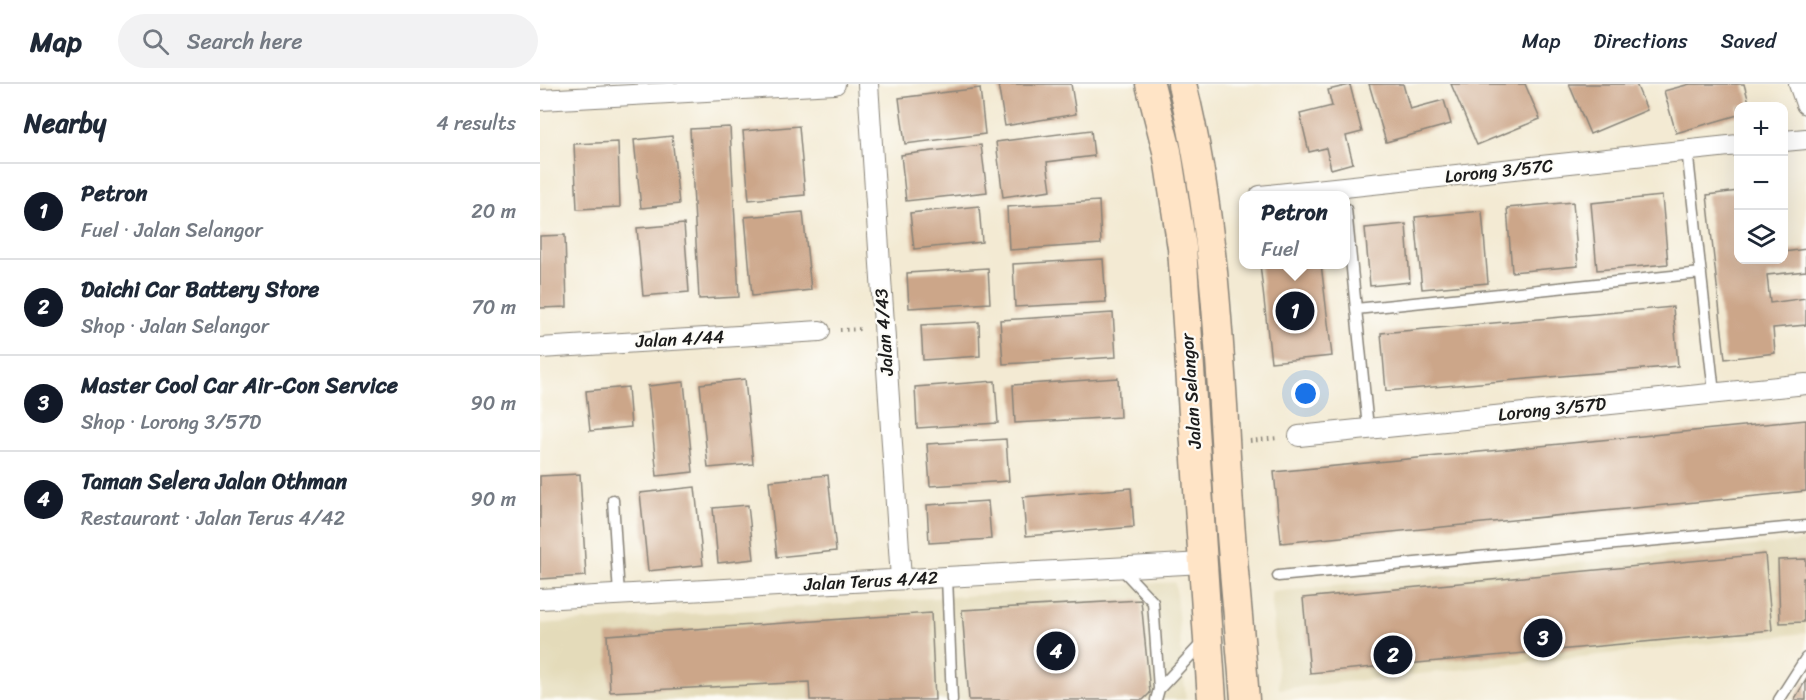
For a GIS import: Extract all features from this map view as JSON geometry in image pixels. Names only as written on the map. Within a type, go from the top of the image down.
[{"type":"main road","name":"Jalan Selangor","points":[[1150,84],[1167,151],[1196,246],[1225,443],[1245,700]]},
{"type":"main road","name":"Jalan Selangor","points":[[1182,84],[1200,161],[1196,246],[1203,563],[1212,700]]},
{"type":"street","points":[[540,100],[835,84]]},
{"type":"street","name":"Jalan 4/43","points":[[868,84],[901,579]]},
{"type":"street","points":[[1799,84],[1806,104]]},
{"type":"street","points":[[1788,141],[1806,139]]},
{"type":"street","name":"Lorong 3/57C","points":[[1344,191],[1687,149],[1734,145]]},
{"type":"street","name":"Jalan 4/44","points":[[540,348],[820,331]]},
{"type":"street","name":"Lorong 3/57D","points":[[1299,436],[1806,384]]},
{"type":"street","name":"Jalan Terus 4/42","points":[[540,599],[1203,563]]},
{"type":"lane","points":[[1687,149],[1714,393]]},
{"type":"lane","points":[[1350,249],[1368,429]]},
{"type":"lane","points":[[1356,309],[1701,273]]},
{"type":"lane","points":[[613,500],[619,595]]},
{"type":"lane","points":[[1278,576],[1806,526]]},
{"type":"lane","points":[[1120,567],[1153,602],[1158,695]]},
{"type":"lane","points":[[947,577],[952,700]]},
{"type":"lane","points":[[1158,695],[1208,638]]},
{"type":"lane","points":[[1779,700],[1806,658]]},
{"type":"path","points":[[820,331],[884,327]]},
{"type":"path","points":[[1225,443],[1299,436]]},
{"type":"shaded area","points":[[1806,541],[1806,633],[1279,689],[1271,592]]},
{"type":"shaded area","points":[[1175,582],[1186,700],[540,700],[540,624]]},
{"type":"building","points":[[998,84],[1071,84],[1076,114],[1005,126]]},
{"type":"building","points":[[1369,84],[1403,84],[1410,109],[1444,100],[1451,124],[1386,142]]},
{"type":"building","points":[[1451,84],[1525,84],[1540,119],[1477,145]]},
{"type":"building","points":[[1569,84],[1636,84],[1647,110],[1590,134]]},
{"type":"building","points":[[1690,84],[1744,84],[1749,102],[1734,102],[1734,116],[1676,133],[1664,91]]},
{"type":"building","points":[[1350,85],[1362,132],[1346,136],[1353,163],[1331,169],[1326,148],[1309,152],[1300,114],[1332,106],[1328,90]]},
{"type":"building","points":[[980,88],[985,134],[905,144],[899,98]]},
{"type":"building","points":[[799,126],[805,195],[749,200],[743,131]]},
{"type":"building","points":[[730,127],[739,297],[699,299],[690,129]]},
{"type":"building","points":[[1091,130],[1094,156],[1047,162],[1051,190],[1003,197],[996,142]]},
{"type":"building","points":[[672,136],[679,204],[641,208],[634,140]]},
{"type":"building","points":[[618,142],[620,207],[577,209],[574,144]]},
{"type":"building","points":[[981,145],[987,192],[906,201],[901,155]]},
{"type":"building","points":[[1734,192],[1734,264],[1788,264],[1788,251],[1806,249],[1806,271],[1767,275],[1770,303],[1806,298],[1806,325],[1773,328],[1775,353],[1725,359],[1707,195]]},
{"type":"building","points":[[1662,196],[1668,264],[1597,270],[1591,203]]},
{"type":"building","points":[[1099,201],[1101,244],[1009,250],[1007,207]]},
{"type":"building","points":[[1573,202],[1578,266],[1512,272],[1507,208]]},
{"type":"building","points":[[979,206],[982,242],[914,249],[910,213]]},
{"type":"building","points":[[1482,211],[1488,283],[1422,289],[1415,217]]},
{"type":"building","points":[[803,212],[811,290],[752,296],[745,217]]},
{"type":"building","points":[[684,224],[689,292],[643,296],[637,228]]},
{"type":"building","points":[[1406,224],[1410,282],[1370,286],[1365,228]]},
{"type":"building","points":[[565,235],[567,307],[540,308],[540,236]]},
{"type":"building","points":[[1103,259],[1106,302],[1015,307],[1013,264]]},
{"type":"building","points":[[988,268],[990,303],[909,308],[907,273]]},
{"type":"building","points":[[1261,269],[1322,269],[1332,356],[1271,362]]},
{"type":"building","points":[[1673,307],[1678,366],[1386,391],[1381,333]]},
{"type":"building","points":[[1113,313],[1116,357],[1003,364],[1000,320]]},
{"type":"building","points":[[979,322],[980,356],[923,360],[921,325]]},
{"type":"building","points":[[1118,378],[1120,417],[1015,423],[1013,385]]},
{"type":"building","points":[[745,379],[753,464],[708,468],[700,384]]},
{"type":"building","points":[[995,381],[998,423],[917,428],[915,387]]},
{"type":"building","points":[[684,382],[693,472],[657,476],[648,386]]},
{"type":"building","points":[[628,387],[631,427],[590,431],[586,391]]},
{"type":"building","points":[[1806,420],[1806,491],[1281,543],[1274,472]]},
{"type":"building","points":[[1006,439],[1009,481],[930,486],[927,444]]},
{"type":"building","points":[[580,474],[586,576],[540,579],[540,476]]},
{"type":"building","points":[[828,475],[836,551],[777,557],[769,481]]},
{"type":"building","points":[[695,487],[703,565],[648,571],[640,493]]},
{"type":"building","points":[[1131,488],[1134,527],[1026,536],[1023,497]]},
{"type":"building","points":[[988,501],[991,539],[929,543],[927,505]]},
{"type":"building","points":[[748,505],[754,559],[718,563],[713,508]]},
{"type":"building","points":[[1765,554],[1772,630],[1310,673],[1303,598]]},
{"type":"building","points":[[1806,559],[1806,578],[1803,578],[1804,622],[1780,623],[1778,560]]},
{"type":"building","points":[[1141,600],[1150,693],[1143,700],[969,700],[962,610]]},
{"type":"building","points":[[931,613],[935,700],[810,700],[809,682],[610,692],[607,635]]},
{"type":"building","points":[[1806,680],[1806,700],[1794,700]]},
{"type":"place","name":"Petron","points":[[1295,311]]},
{"type":"place","name":"Master Cool Car Air-Con Service","points":[[1543,638]]},
{"type":"place","name":"Taman Selera Jalan Othman","points":[[1056,651]]},
{"type":"place","name":"Daichi Car Battery Store","points":[[1393,655]]}]
